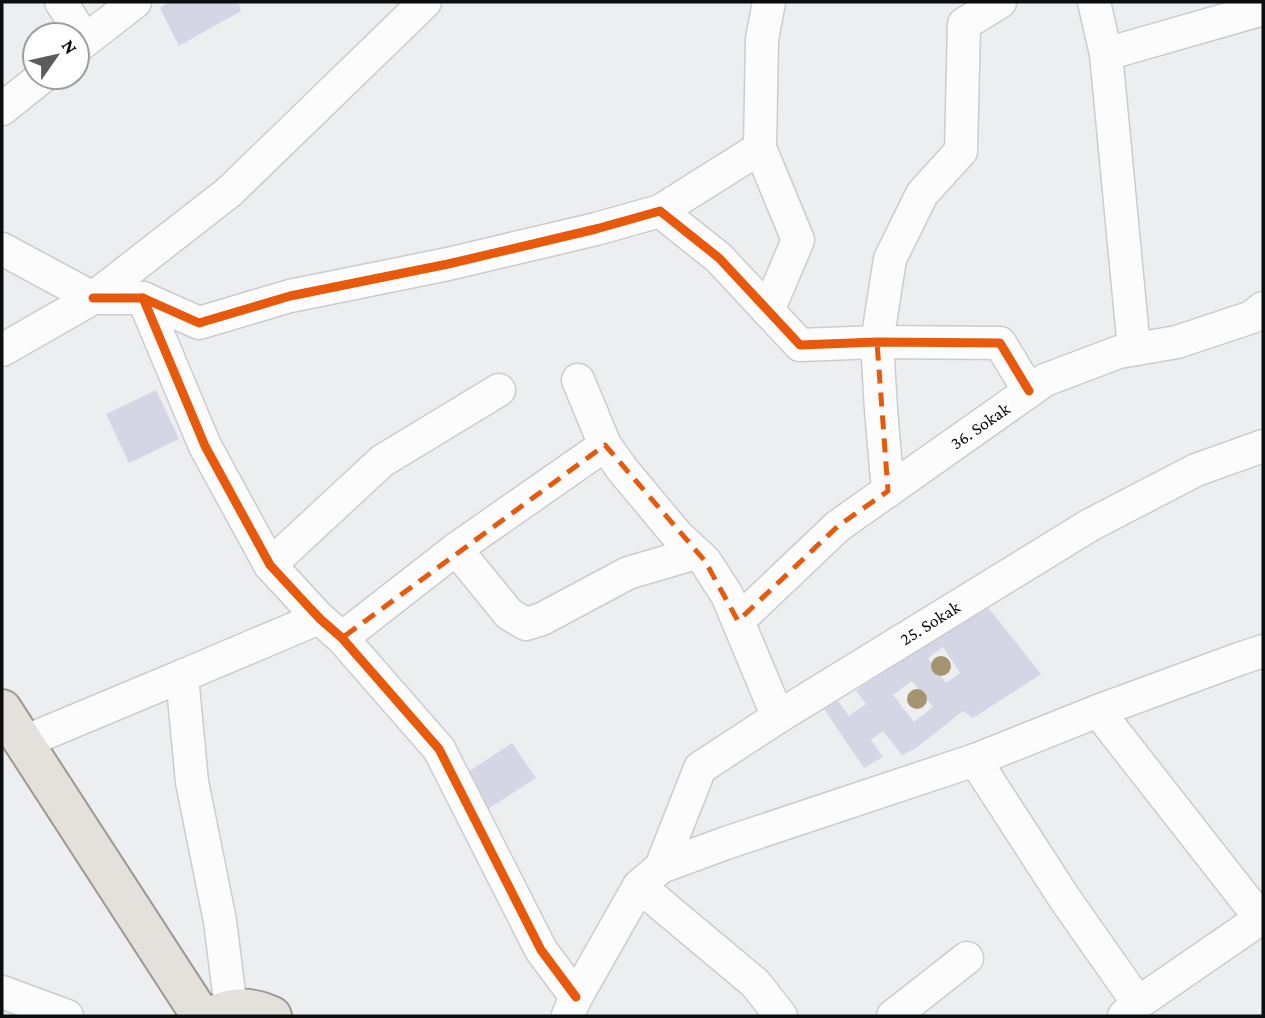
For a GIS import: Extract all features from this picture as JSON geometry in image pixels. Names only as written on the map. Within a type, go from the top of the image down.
[{"type":"main road","points":[[2,709],[215,1014],[243,1007],[260,1010],[272,1016]]},
{"type":"street","points":[[61,2],[70,21]]},
{"type":"street","points":[[91,36],[135,2]]},
{"type":"street","points":[[2,350],[93,298],[229,192],[425,2]]},
{"type":"street","points":[[768,311],[799,240],[760,148],[762,38],[769,2]]},
{"type":"street","points":[[888,491],[877,342],[890,259],[922,194],[961,151],[964,24],[1000,2]]},
{"type":"street","points":[[1094,2],[1106,54],[1134,349]]},
{"type":"street","points":[[1106,54],[1263,9]]},
{"type":"street","points":[[2,109],[24,91]]},
{"type":"street","points":[[2,249],[93,298],[143,298],[200,323],[290,296],[448,264],[660,212],[760,148]]},
{"type":"street","points":[[660,212],[719,258],[800,345],[877,342],[1000,343],[1029,391]]},
{"type":"street","points":[[143,298],[205,446],[270,565],[439,749],[571,1007]]},
{"type":"street","name":"36. Sokak","points":[[738,621],[838,526],[1045,380],[1119,352],[1177,342],[1252,317],[1263,308]]},
{"type":"street","points":[[578,380],[605,444],[622,469],[677,535],[705,561],[727,595],[778,717]]},
{"type":"street","points":[[270,565],[382,461],[499,390]]},
{"type":"street","points":[[24,742],[182,676],[330,628],[456,549],[605,444]]},
{"type":"street","name":"25. Sokak","points":[[571,1007],[650,877],[700,768],[1090,525],[1196,470],[1263,446]]},
{"type":"street","points":[[456,549],[509,614],[526,624],[542,619],[628,573],[696,553]]},
{"type":"street","points":[[780,1016],[755,984],[650,877],[726,844],[975,761],[1098,711],[1263,651]]},
{"type":"street","points":[[182,676],[192,782],[220,921],[215,1014]]},
{"type":"street","points":[[975,761],[1065,899],[1129,1013],[1262,918],[1098,711]]},
{"type":"street","points":[[892,1016],[967,958]]},
{"type":"street","points":[[2,992],[67,1016]]},
{"type":"highlighted area","points":[[660,211],[719,258],[800,345],[877,342],[888,491],[838,526],[738,621],[705,561],[605,445],[342,638],[270,565],[205,446],[143,298],[199,323],[290,296],[448,264]]},
{"type":"building","points":[[168,2],[238,2],[241,11],[179,46],[160,8]]},
{"type":"building","points":[[156,390],[179,439],[129,463],[106,414]]},
{"type":"building","points":[[987,606],[1041,674],[973,718],[963,711],[916,748],[902,755],[883,731],[871,740],[883,757],[864,768],[824,709],[838,701],[849,716],[866,704],[856,691],[914,648]],"holes":[[[943,647],[960,673],[946,683],[928,658]],[[912,681],[933,707],[914,722],[893,695]]]},
{"type":"building","points":[[512,743],[536,778],[488,809],[465,774]]},
{"type":"cycle path","points":[[93,298],[143,298],[199,323],[290,296],[448,264],[660,211],[719,258],[800,345],[877,342],[1000,343],[1029,391]]},
{"type":"cycle path","points":[[143,298],[205,446],[270,565],[319,618],[342,638],[439,749],[541,950],[576,997]]}]
